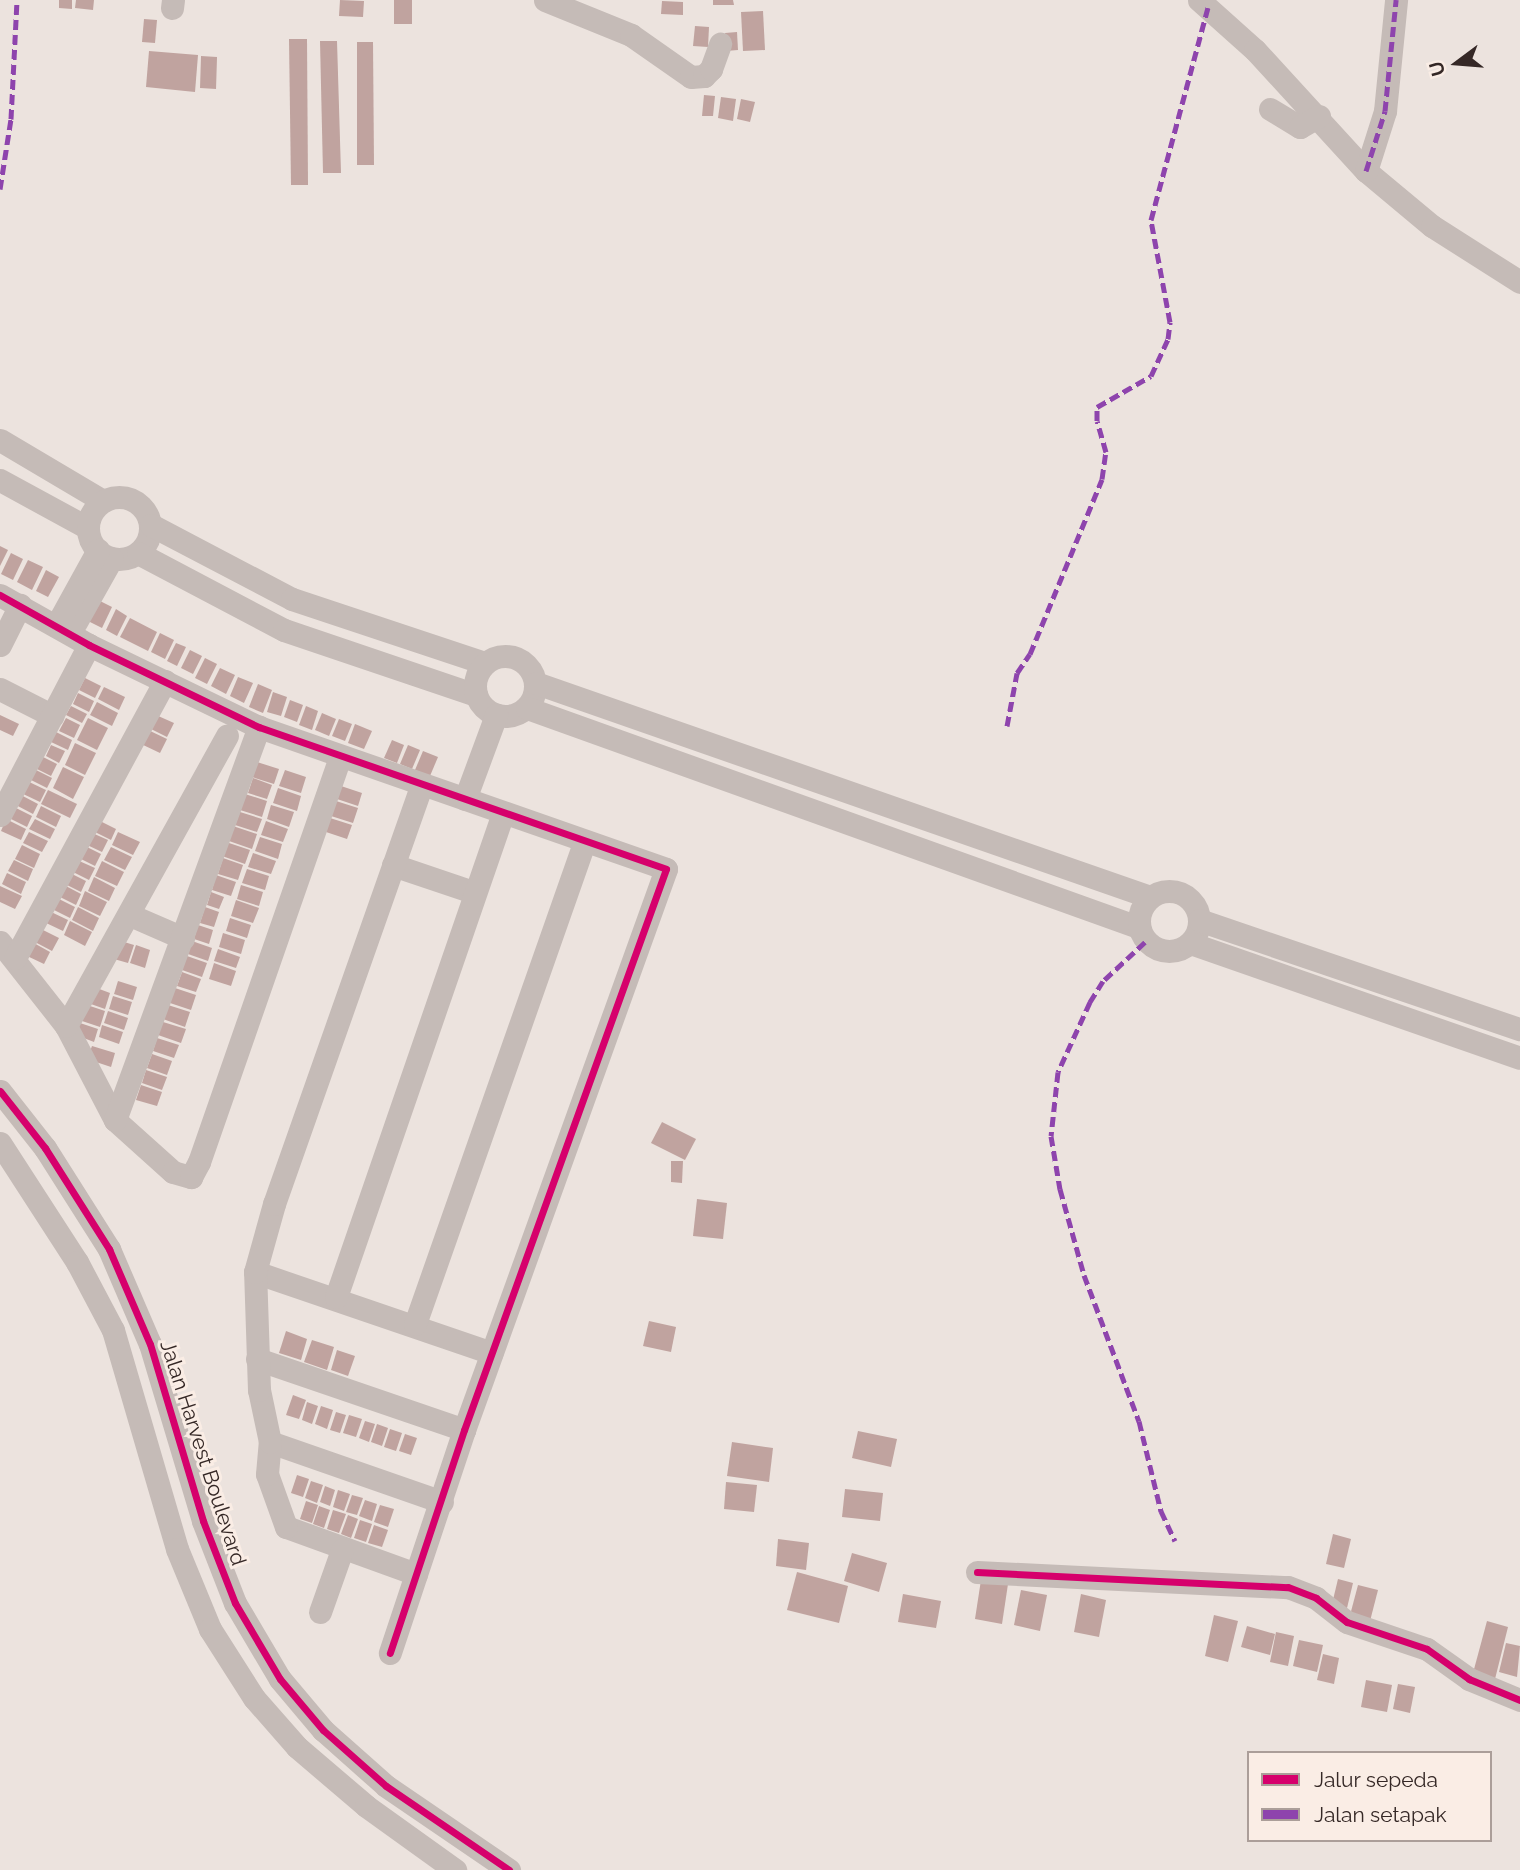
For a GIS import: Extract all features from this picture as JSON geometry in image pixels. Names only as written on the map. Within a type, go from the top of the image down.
[{"type":"street","points":[[545,0],[631,35],[691,77],[704,76],[711,69],[720,44]]},
{"type":"street","points":[[1199,0],[1319,116],[1366,171],[1432,226],[1520,282]]},
{"type":"street","points":[[1366,171],[1385,110],[1396,0]]},
{"type":"street","points":[[1270,109],[1300,127],[1319,116]]},
{"type":"street","points":[[0,440],[103,501]]},
{"type":"street","points":[[0,480],[88,528],[105,554]]},
{"type":"street","points":[[88,528],[92,512],[103,501],[118,496],[133,499],[145,510],[151,525],[148,541],[138,553]]},
{"type":"street","points":[[151,525],[292,599],[484,663]]},
{"type":"street","points":[[105,554],[138,553],[284,630],[477,695],[496,715],[507,716],[527,708],[1138,927]]},
{"type":"street","points":[[63,629],[105,554]]},
{"type":"street","points":[[0,645],[10,600],[89,645],[259,727],[421,787],[465,799],[584,843],[666,869],[464,1430],[390,1653]]},
{"type":"street","points":[[0,816],[89,645]]},
{"type":"street","points":[[477,695],[476,678],[484,663],[499,656],[516,657],[530,668],[536,683],[527,708]]},
{"type":"street","points":[[165,681],[7,950],[66,1026],[115,1120],[183,1178],[191,1177],[200,1163],[340,758]]},
{"type":"street","points":[[536,683],[1150,897]]},
{"type":"street","points":[[0,689],[53,716]]},
{"type":"street","points":[[465,799],[496,715]]},
{"type":"street","points":[[115,1120],[259,727]]},
{"type":"street","points":[[66,1026],[227,736]]},
{"type":"street","points":[[416,1574],[342,1550],[286,1527],[267,1474],[270,1442],[257,1359],[255,1272],[274,1204],[421,787]]},
{"type":"street","points":[[335,1297],[473,892],[503,813]]},
{"type":"street","points":[[415,1324],[584,843]]},
{"type":"street","points":[[393,865],[473,892]]},
{"type":"street","points":[[1165,891],[1181,893],[1194,904],[1199,920],[1190,943],[1176,951],[1159,951],[1146,942],[1138,927],[1140,910],[1150,897],[1165,891]]},
{"type":"street","points":[[130,915],[183,939]]},
{"type":"street","points":[[1199,920],[1520,1029]]},
{"type":"street","points":[[1190,943],[1520,1058]]},
{"type":"street","name":"Jalan Harvest Boulevard","points":[[0,1091],[45,1148],[109,1249],[150,1344],[203,1521],[226,1580],[280,1679],[323,1730],[386,1786],[509,1870]]},
{"type":"street","points":[[0,1143],[16,1163],[113,1330],[193,1593],[210,1629],[254,1698],[297,1747],[366,1807],[455,1870]]},
{"type":"street","points":[[16,1163],[45,1148]]},
{"type":"street","points":[[255,1272],[415,1324],[492,1353]]},
{"type":"street","points":[[257,1359],[464,1430]]},
{"type":"street","points":[[270,1442],[442,1502]]},
{"type":"street","points":[[320,1612],[342,1550]]},
{"type":"street","points":[[977,1572],[1288,1587],[1316,1598],[1347,1622],[1427,1649],[1469,1679],[1520,1700]]},
{"type":"street","points":[[254,1698],[280,1679]]},
{"type":"building","points":[[59,0],[72,0],[72,9],[59,8]]},
{"type":"building","points":[[76,0],[94,0],[93,10],[75,8]]},
{"type":"building","points":[[340,0],[364,1],[363,17],[339,16]]},
{"type":"building","points":[[394,0],[412,0],[412,24],[394,24]]},
{"type":"building","points":[[713,0],[733,0],[734,5],[713,5]]},
{"type":"building","points":[[662,1],[683,2],[683,15],[661,14]]},
{"type":"building","points":[[763,11],[765,50],[743,51],[741,12]]},
{"type":"building","points":[[144,19],[157,20],[155,43],[142,42]]},
{"type":"building","points":[[695,26],[709,27],[708,47],[693,46]]},
{"type":"building","points":[[737,32],[738,50],[726,51],[725,33]]},
{"type":"building","points":[[289,39],[307,39],[308,185],[291,185]]},
{"type":"building","points":[[320,41],[337,41],[341,173],[323,173]]},
{"type":"building","points":[[357,42],[373,42],[374,165],[357,165]]},
{"type":"building","points":[[149,51],[198,55],[195,92],[146,87]]},
{"type":"building","points":[[201,56],[217,57],[216,89],[200,88]]},
{"type":"building","points":[[704,95],[715,96],[713,116],[702,116]]},
{"type":"building","points":[[721,97],[736,99],[733,121],[718,118]]},
{"type":"building","points":[[741,99],[755,102],[750,122],[737,119]]},
{"type":"building","points":[[0,546],[8,550],[0,566]]},
{"type":"building","points":[[11,553],[23,559],[13,580],[1,574]]},
{"type":"building","points":[[28,560],[43,567],[32,590],[17,582]]},
{"type":"building","points":[[46,570],[59,577],[48,597],[36,591]]},
{"type":"building","points":[[98,600],[112,607],[102,628],[88,621]]},
{"type":"building","points":[[116,609],[127,616],[117,636],[106,630]]},
{"type":"building","points":[[130,618],[157,632],[148,651],[120,637]]},
{"type":"building","points":[[160,633],[174,640],[165,659],[151,652]]},
{"type":"building","points":[[176,643],[186,647],[177,666],[167,661]]},
{"type":"building","points":[[190,650],[202,656],[193,674],[181,668]]},
{"type":"building","points":[[205,658],[217,664],[207,684],[195,678]]},
{"type":"building","points":[[220,668],[235,675],[226,694],[211,686]]},
{"type":"building","points":[[238,677],[253,683],[244,703],[230,696]]},
{"type":"building","points":[[85,678],[101,686],[95,698],[79,690]]},
{"type":"building","points":[[258,684],[272,690],[263,713],[249,707]]},
{"type":"building","points":[[104,687],[125,697],[119,710],[98,699]]},
{"type":"building","points":[[273,692],[287,697],[281,716],[267,712]]},
{"type":"building","points":[[78,693],[94,701],[89,712],[73,704]]},
{"type":"building","points":[[290,700],[303,705],[297,722],[284,717]]},
{"type":"building","points":[[97,702],[118,713],[112,726],[90,715]]},
{"type":"building","points":[[71,706],[87,714],[82,723],[66,715]]},
{"type":"building","points":[[306,706],[318,711],[312,730],[299,725]]},
{"type":"building","points":[[322,713],[336,719],[329,736],[315,730]]},
{"type":"building","points":[[0,715],[19,724],[13,736],[0,730]]},
{"type":"building","points":[[156,715],[174,723],[167,737],[149,728]]},
{"type":"building","points":[[66,718],[80,725],[74,738],[59,731]]},
{"type":"building","points":[[88,718],[108,728],[97,750],[77,740]]},
{"type":"building","points":[[339,719],[352,724],[345,741],[332,736]]},
{"type":"building","points":[[355,724],[372,731],[364,749],[348,743]]},
{"type":"building","points":[[146,729],[167,739],[160,753],[139,743]]},
{"type":"building","points":[[56,732],[72,740],[68,750],[51,742]]},
{"type":"building","points":[[392,740],[404,745],[397,763],[384,758]]},
{"type":"building","points":[[75,743],[96,753],[85,775],[65,765]]},
{"type":"building","points":[[51,745],[65,751],[59,763],[46,756]]},
{"type":"building","points":[[408,745],[420,750],[412,769],[400,764]]},
{"type":"building","points":[[423,751],[438,757],[430,776],[415,770]]},
{"type":"building","points":[[43,757],[57,764],[51,776],[37,769]]},
{"type":"building","points":[[257,762],[279,769],[274,784],[252,777]]},
{"type":"building","points":[[63,767],[84,777],[73,799],[53,788]]},
{"type":"building","points":[[34,769],[52,778],[47,788],[29,779]]},
{"type":"building","points":[[285,770],[306,777],[301,793],[279,786]]},
{"type":"building","points":[[253,778],[272,785],[267,799],[248,793]]},
{"type":"building","points":[[25,780],[46,790],[40,802],[19,792]]},
{"type":"building","points":[[341,786],[362,793],[358,806],[337,799]]},
{"type":"building","points":[[278,788],[301,796],[297,811],[273,803]]},
{"type":"building","points":[[48,790],[77,804],[70,818],[41,804]]},
{"type":"building","points":[[19,794],[38,804],[33,814],[14,804]]},
{"type":"building","points":[[245,794],[267,801],[262,817],[240,810]]},
{"type":"building","points":[[336,801],[358,808],[353,823],[331,816]]},
{"type":"building","points":[[271,805],[294,812],[289,827],[267,819]]},
{"type":"building","points":[[12,806],[32,816],[27,827],[7,817]]},
{"type":"building","points":[[41,806],[61,816],[56,827],[36,817]]},
{"type":"building","points":[[240,812],[262,819],[257,832],[235,825]]},
{"type":"building","points":[[330,818],[352,825],[347,839],[326,832]]},
{"type":"building","points":[[6,819],[26,829],[21,840],[1,831]]},
{"type":"building","points":[[35,819],[55,829],[50,839],[29,829]]},
{"type":"building","points":[[98,820],[116,829],[111,840],[93,831]]},
{"type":"building","points":[[266,821],[288,829],[283,842],[261,835]]},
{"type":"building","points":[[233,826],[257,834],[252,849],[229,841]]},
{"type":"building","points":[[29,832],[48,841],[42,852],[23,843]]},
{"type":"building","points":[[90,832],[108,840],[102,852],[85,844]]},
{"type":"building","points":[[118,832],[140,842],[133,855],[112,845]]},
{"type":"building","points":[[260,837],[282,844],[278,859],[255,851]]},
{"type":"building","points":[[226,842],[250,850],[245,864],[222,856]]},
{"type":"building","points":[[22,845],[40,854],[34,868],[15,859]]},
{"type":"building","points":[[85,846],[101,854],[95,866],[79,858]]},
{"type":"building","points":[[111,847],[132,857],[125,870],[104,860]]},
{"type":"building","points":[[253,853],[276,861],[271,874],[248,867]]},
{"type":"building","points":[[223,858],[243,865],[238,880],[218,874]]},
{"type":"building","points":[[14,860],[33,869],[28,881],[8,871]]},
{"type":"building","points":[[77,860],[95,868],[89,880],[71,871]]},
{"type":"building","points":[[102,861],[124,872],[117,886],[95,876]]},
{"type":"building","points":[[247,869],[269,876],[265,890],[242,883]]},
{"type":"building","points":[[7,873],[26,882],[21,894],[2,884]]},
{"type":"building","points":[[70,873],[86,881],[81,892],[65,884]]},
{"type":"building","points":[[216,875],[236,882],[231,896],[212,890]]},
{"type":"building","points":[[94,877],[115,888],[109,901],[88,891]]},
{"type":"building","points":[[64,885],[81,894],[76,905],[58,896]]},
{"type":"building","points":[[241,885],[263,892],[259,906],[237,899]]},
{"type":"building","points":[[0,886],[22,896],[15,909],[0,902]]},
{"type":"building","points":[[85,891],[107,902],[100,916],[79,906]]},
{"type":"building","points":[[211,892],[224,897],[219,909],[207,905]]},
{"type":"building","points":[[57,898],[75,907],[70,918],[52,909]]},
{"type":"building","points":[[236,900],[259,908],[253,923],[231,916]]},
{"type":"building","points":[[78,907],[99,918],[93,931],[72,920]]},
{"type":"building","points":[[205,907],[219,912],[214,927],[200,923]]},
{"type":"building","points":[[49,911],[68,920],[63,931],[44,922]]},
{"type":"building","points":[[230,918],[251,925],[247,938],[226,931]]},
{"type":"building","points":[[70,921],[92,932],[85,946],[64,935]]},
{"type":"building","points":[[198,925],[213,930],[209,944],[194,939]]},
{"type":"building","points":[[41,929],[59,938],[52,951],[35,942]]},
{"type":"building","points":[[223,933],[245,940],[241,954],[219,947]]},
{"type":"building","points":[[121,941],[134,945],[128,963],[114,959]]},
{"type":"building","points":[[192,941],[212,948],[208,961],[188,954]]},
{"type":"building","points":[[32,942],[50,952],[44,964],[25,955]]},
{"type":"building","points":[[136,945],[150,950],[145,968],[130,963]]},
{"type":"building","points":[[218,949],[240,957],[236,968],[214,961]]},
{"type":"building","points":[[187,956],[207,963],[202,977],[182,970]]},
{"type":"building","points":[[214,963],[236,971],[231,986],[209,979]]},
{"type":"building","points":[[182,972],[201,979],[196,992],[177,986]]},
{"type":"building","points":[[118,981],[137,987],[133,1000],[114,994]]},
{"type":"building","points":[[94,987],[110,993],[105,1009],[88,1003]]},
{"type":"building","points":[[175,988],[196,995],[191,1010],[170,1003]]},
{"type":"building","points":[[113,996],[132,1002],[128,1015],[109,1009]]},
{"type":"building","points":[[87,1005],[105,1011],[100,1027],[82,1021]]},
{"type":"building","points":[[168,1005],[190,1012],[185,1027],[163,1019]]},
{"type":"building","points":[[108,1011],[128,1018],[124,1030],[104,1023]]},
{"type":"building","points":[[163,1022],[186,1029],[181,1043],[158,1035]]},
{"type":"building","points":[[80,1023],[98,1029],[94,1042],[76,1035]]},
{"type":"building","points":[[102,1025],[123,1032],[119,1044],[99,1037]]},
{"type":"building","points":[[157,1038],[179,1045],[174,1058],[153,1051]]},
{"type":"building","points":[[92,1046],[115,1053],[111,1067],[87,1059]]},
{"type":"building","points":[[152,1054],[172,1061],[167,1075],[147,1068]]},
{"type":"building","points":[[146,1070],[167,1077],[162,1090],[142,1083]]},
{"type":"building","points":[[141,1085],[162,1092],[157,1106],[136,1100]]},
{"type":"building","points":[[662,1122],[696,1139],[685,1160],[651,1143]]},
{"type":"building","points":[[671,1161],[683,1161],[682,1183],[671,1182]]},
{"type":"building","points":[[697,1199],[727,1203],[723,1239],[693,1236]]},
{"type":"building","points":[[649,1321],[676,1327],[671,1352],[643,1346]]},
{"type":"building","points":[[286,1331],[307,1339],[301,1360],[279,1353]]},
{"type":"building","points":[[312,1340],[334,1347],[327,1370],[304,1362]]},
{"type":"building","points":[[337,1350],[355,1356],[348,1376],[331,1370]]},
{"type":"building","points":[[293,1395],[306,1400],[299,1419],[286,1415]]},
{"type":"building","points":[[307,1402],[318,1406],[312,1424],[302,1420]]},
{"type":"building","points":[[321,1406],[333,1410],[327,1429],[315,1424]]},
{"type":"building","points":[[336,1412],[346,1415],[340,1433],[330,1430]]},
{"type":"building","points":[[349,1415],[362,1419],[356,1437],[343,1433]]},
{"type":"building","points":[[365,1421],[375,1424],[369,1442],[359,1438]]},
{"type":"building","points":[[377,1424],[388,1428],[382,1446],[371,1442]]},
{"type":"building","points":[[390,1429],[402,1433],[396,1451],[384,1447]]},
{"type":"building","points":[[858,1431],[897,1439],[891,1467],[852,1458]]},
{"type":"building","points":[[405,1434],[417,1438],[411,1455],[399,1451]]},
{"type":"building","points":[[732,1442],[773,1448],[769,1482],[727,1476]]},
{"type":"building","points":[[297,1475],[309,1479],[303,1497],[291,1493]]},
{"type":"building","points":[[311,1481],[323,1485],[317,1503],[305,1498]]},
{"type":"building","points":[[726,1482],[757,1485],[754,1512],[724,1509]]},
{"type":"building","points":[[325,1486],[335,1490],[330,1506],[320,1502]]},
{"type":"building","points":[[845,1489],[883,1493],[880,1521],[842,1517]]},
{"type":"building","points":[[338,1490],[350,1494],[344,1511],[333,1507]]},
{"type":"building","points":[[352,1495],[363,1498],[357,1515],[346,1512]]},
{"type":"building","points":[[365,1500],[377,1504],[372,1521],[359,1516]]},
{"type":"building","points":[[306,1501],[318,1505],[312,1523],[300,1519]]},
{"type":"building","points":[[380,1505],[394,1509],[388,1527],[374,1522]]},
{"type":"building","points":[[319,1506],[330,1510],[324,1528],[313,1524]]},
{"type":"building","points":[[333,1510],[346,1514],[339,1533],[327,1529]]},
{"type":"building","points":[[348,1515],[358,1519],[351,1538],[341,1534]]},
{"type":"building","points":[[360,1520],[372,1524],[366,1542],[354,1538]]},
{"type":"building","points":[[374,1525],[388,1530],[382,1547],[368,1543]]},
{"type":"building","points":[[1333,1534],[1351,1539],[1344,1568],[1326,1564]]},
{"type":"building","points":[[778,1539],[809,1543],[806,1570],[776,1566]]},
{"type":"building","points":[[852,1553],[887,1563],[879,1592],[844,1581]]},
{"type":"building","points":[[797,1572],[848,1586],[839,1623],[787,1610]]},
{"type":"building","points":[[1338,1579],[1353,1583],[1347,1608],[1332,1604]]},
{"type":"building","points":[[981,1580],[1008,1584],[1002,1624],[975,1619]]},
{"type":"building","points":[[1358,1585],[1378,1590],[1369,1625],[1349,1619]]},
{"type":"building","points":[[1021,1590],[1047,1595],[1040,1631],[1014,1625]]},
{"type":"building","points":[[903,1594],[941,1601],[936,1628],[898,1622]]},
{"type":"building","points":[[1081,1594],[1106,1600],[1099,1637],[1074,1632]]},
{"type":"building","points":[[1214,1615],[1238,1621],[1228,1662],[1205,1656]]},
{"type":"building","points":[[1487,1621],[1508,1627],[1495,1679],[1473,1673]]},
{"type":"building","points":[[1247,1626],[1275,1634],[1270,1655],[1241,1647]]},
{"type":"building","points":[[1276,1632],[1294,1636],[1288,1666],[1270,1662]]},
{"type":"building","points":[[1299,1640],[1323,1645],[1317,1672],[1293,1666]]},
{"type":"building","points":[[1506,1643],[1520,1646],[1517,1677],[1499,1672]]},
{"type":"building","points":[[1323,1654],[1339,1658],[1334,1684],[1317,1680]]},
{"type":"building","points":[[1366,1680],[1392,1685],[1387,1712],[1361,1707]]},
{"type":"building","points":[[1398,1684],[1415,1687],[1410,1713],[1393,1709]]},
{"type":"marked path","points":[[0,189],[11,119],[17,0]]},
{"type":"marked path","points":[[1366,171],[1385,111],[1396,0]]},
{"type":"marked path","points":[[1007,726],[1017,673],[1030,654],[1102,479],[1106,452],[1097,421],[1097,407],[1151,376],[1168,339],[1170,322],[1151,220],[1208,8]]},
{"type":"marked path","points":[[1145,942],[1103,981],[1090,1002],[1058,1072],[1051,1136],[1060,1189],[1084,1275],[1139,1421],[1161,1511],[1175,1541]]},
{"type":"cycle path","points":[[0,595],[89,645],[259,727],[666,869],[464,1430],[390,1653]]},
{"type":"cycle path","points":[[0,1091],[45,1148],[109,1249],[150,1344],[203,1521],[235,1603],[280,1679],[323,1730],[386,1786],[509,1870]]},
{"type":"cycle path","points":[[977,1572],[1288,1587],[1316,1598],[1347,1622],[1427,1649],[1469,1679],[1520,1700]]}]
